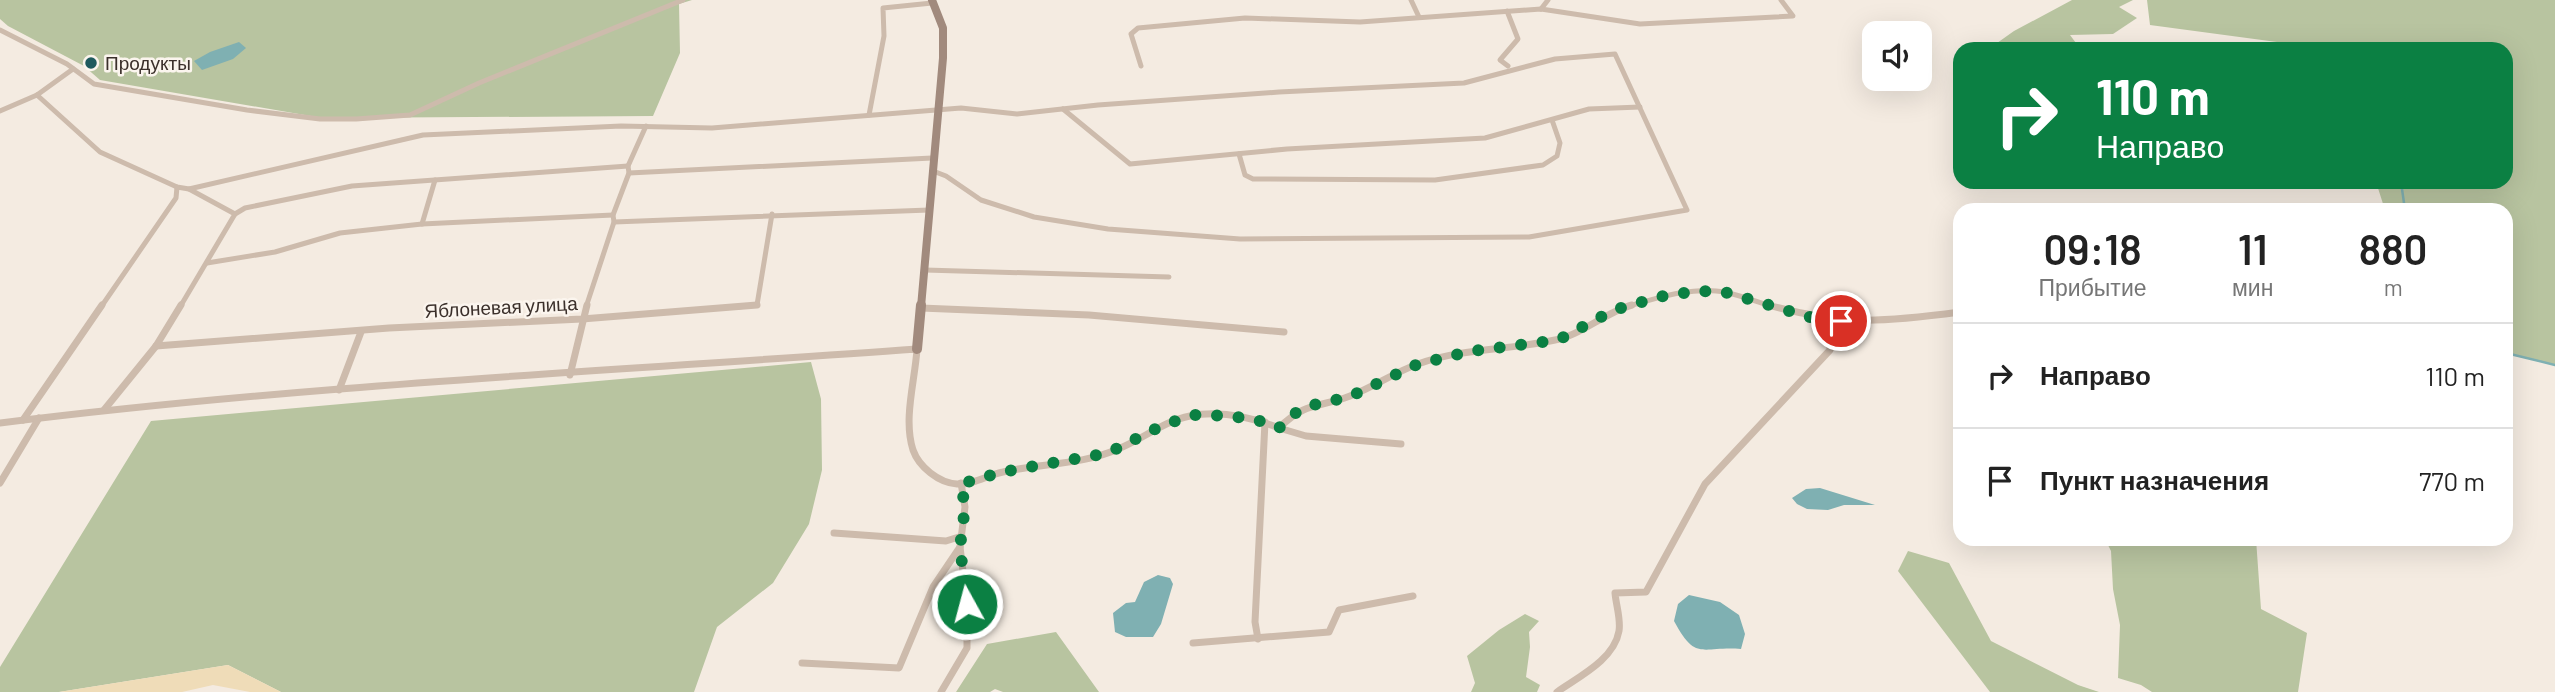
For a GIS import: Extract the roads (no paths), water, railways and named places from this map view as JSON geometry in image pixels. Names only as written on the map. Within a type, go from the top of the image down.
[{"type":"street","points":[[0,30],[73,69],[94,84],[247,110],[320,119],[410,115],[491,78],[683,0]]},
{"type":"street","points":[[1410,0],[1419,17]]},
{"type":"street","points":[[1541,9],[1548,0]]},
{"type":"street","points":[[1141,66],[1131,34],[1138,28],[1245,18],[1337,22],[1541,9],[1640,24],[1793,16],[1781,0]]},
{"type":"street","points":[[869,115],[884,36],[883,8],[932,1],[941,12],[944,31],[910,436],[914,452],[927,469],[939,477],[951,484],[961,484],[1002,472],[1108,453],[1186,416],[1232,416],[1265,422],[1303,438],[1333,438],[1348,443],[1401,444]]},
{"type":"street","points":[[1507,11],[1518,39],[1500,60],[1508,66]]},
{"type":"street","points":[[189,189],[423,135],[493,130],[712,128],[924,113],[938,109],[1017,114],[1279,92],[1464,83],[1555,59],[1615,54],[1687,210],[1561,234],[1501,239],[1358,236],[1279,239],[1108,229],[1034,217],[981,200],[946,176],[933,172]]},
{"type":"street","points":[[0,111],[37,95],[73,69]]},
{"type":"street","points":[[37,95],[100,152],[177,187],[189,189],[235,214]]},
{"type":"street","points":[[1063,109],[1130,164],[1485,138],[1589,109],[1640,107]]},
{"type":"street","points":[[1239,154],[1245,175],[1253,179],[1435,180],[1543,165],[1557,156],[1560,143],[1552,120]]},
{"type":"street","points":[[570,375],[582,319],[629,169],[646,127]]},
{"type":"street","points":[[104,410],[156,346],[235,214],[245,208],[352,186],[629,169],[932,158]]},
{"type":"street","points":[[422,224],[435,180]]},
{"type":"street","points":[[23,420],[176,198],[177,187]]},
{"type":"street","points":[[207,263],[275,252],[340,233],[422,224],[929,210]]},
{"type":"street","name":"Яблоневая улица","points":[[156,346],[757,305],[772,214]]},
{"type":"street","points":[[925,270],[1169,277]]},
{"type":"street","points":[[1279,428],[1292,415],[1308,406],[1349,397],[1418,364],[1472,351],[1558,340],[1614,310],[1663,296],[1698,291],[1724,292],[1810,317],[1865,322],[1953,313]]},
{"type":"street","points":[[921,308],[1122,317],[1284,332]]},
{"type":"street","points":[[1557,692],[1604,656],[1615,642],[1619,631],[1615,593],[1646,592],[1705,484],[1830,350],[1830,340],[1810,317]]},
{"type":"street","points":[[339,390],[360,332]]},
{"type":"street","points":[[0,423],[104,410],[339,390],[917,349]]},
{"type":"street","points":[[0,483],[39,418]]},
{"type":"street","points":[[1258,639],[1256,608],[1265,422]]},
{"type":"street","points":[[941,692],[967,648],[967,604],[960,547],[965,507],[961,484]]},
{"type":"street","points":[[834,533],[946,541],[962,536]]},
{"type":"street","points":[[802,663],[899,668],[933,587],[960,547]]},
{"type":"street","points":[[1193,643],[1329,632],[1339,610],[1413,597]]},
{"type":"water","points":[[239,42],[246,48],[233,59],[202,70],[194,61],[210,52]]},
{"type":"water","points":[[1820,488],[1875,505],[1844,505],[1828,510],[1807,509],[1792,498],[1806,489]]},
{"type":"water","points":[[1158,575],[1170,578],[1173,584],[1161,624],[1153,637],[1126,637],[1115,632],[1113,613],[1126,603],[1135,602],[1144,582]]},
{"type":"water","points":[[1689,595],[1720,602],[1739,615],[1745,634],[1741,649],[1701,649],[1688,642],[1674,621],[1678,604]]},
{"type":"waterway","points":[[2402,189],[2404,203]]},
{"type":"waterway","points":[[2513,355],[2555,365]]},
{"type":"place","name":"Продукты","points":[[91,63]]}]
